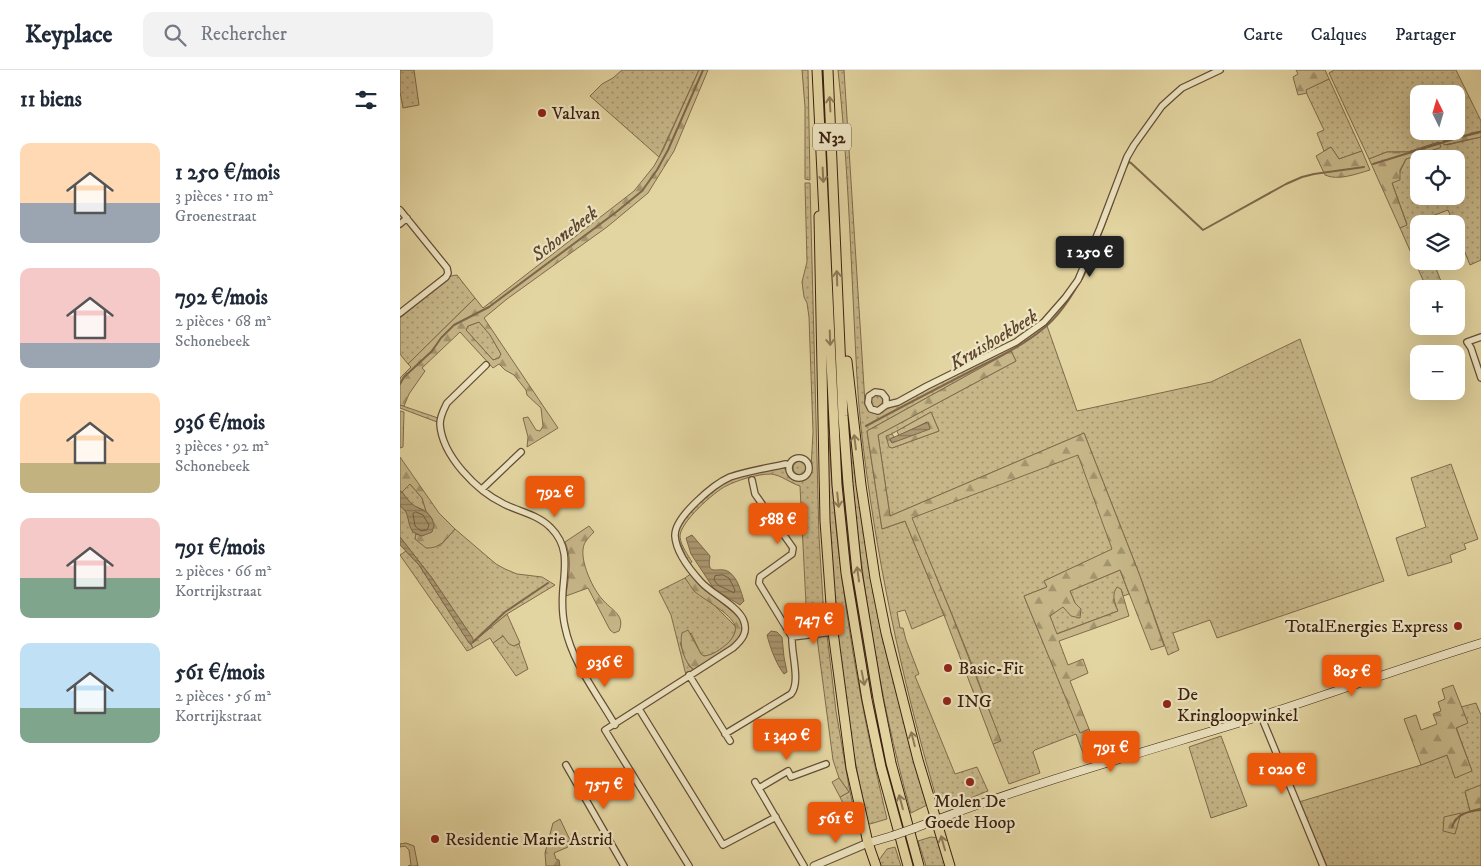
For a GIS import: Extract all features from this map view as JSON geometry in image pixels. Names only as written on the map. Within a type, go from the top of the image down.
[{"type":"highway","name":"N32","points":[[818,70],[836,475],[846,573],[857,648],[881,767],[908,866]]},
{"type":"highway","name":"N32","points":[[828,70],[848,484],[860,590],[876,689],[889,753],[919,866]]},
{"type":"highway","points":[[824,202],[818,213],[825,521],[833,632],[851,768],[868,843],[876,866]]},
{"type":"highway","points":[[840,326],[846,350],[855,441],[877,587],[900,692],[950,866]]},
{"type":"main road","points":[[868,843],[915,828],[955,811],[1261,716],[1481,643]]},
{"type":"street","points":[[886,405],[898,402],[1016,342],[1044,322],[1066,298],[1078,280],[1127,157],[1134,145],[1162,106],[1182,88],[1220,70]]},
{"type":"street","points":[[400,210],[447,268],[448,273],[446,277],[400,313]]},
{"type":"street","points":[[400,224],[406,218]]},
{"type":"street","points":[[1481,337],[1467,342],[1471,348],[1481,378]]},
{"type":"street","points":[[486,365],[447,403],[440,424],[443,441],[448,452],[471,480],[505,505],[541,519],[551,528],[561,542],[566,563],[562,605],[569,640],[578,663],[615,725]]},
{"type":"street","points":[[482,489],[521,452]]},
{"type":"street","points":[[689,866],[605,730],[733,648],[743,639],[745,627],[740,614],[701,582],[685,562],[676,541],[676,527],[696,502],[719,483],[745,473],[786,464],[790,465]]},
{"type":"street","points":[[725,734],[790,694],[794,690],[795,682],[791,645],[792,637],[759,583],[760,577],[792,554],[793,548],[755,494],[752,480]]},
{"type":"street","points":[[792,637],[833,632]]},
{"type":"street","points":[[689,675],[730,741]]},
{"type":"street","points":[[639,709],[723,845],[776,817]]},
{"type":"street","points":[[1261,716],[1323,866]]},
{"type":"street","points":[[804,866],[757,785],[788,771],[791,777],[826,764]]},
{"type":"street","points":[[566,765],[624,866]]},
{"type":"street","points":[[814,866],[868,843]]},
{"type":"green space","points":[[400,70],[414,70],[419,105],[403,108],[400,92]]},
{"type":"green space","points":[[622,70],[699,70],[659,157],[590,96],[602,84]]},
{"type":"green space","points":[[699,70],[708,70],[674,151],[648,193],[607,227],[507,299],[484,318],[558,428],[527,447],[528,437],[523,418],[528,417],[536,430],[540,431],[543,426],[541,408],[527,395],[526,390],[514,375],[499,364],[493,368],[460,332],[422,368],[425,371],[409,394],[404,406],[400,405],[400,378],[411,367],[408,364],[475,298],[483,308],[634,191],[654,166]],"holes":[[[479,322],[490,335],[501,354],[499,358],[493,360],[466,330],[468,326]]]},
{"type":"green space","points":[[802,70],[808,70],[810,180],[805,179],[805,107]]},
{"type":"green space","points":[[838,70],[844,70],[865,403],[870,411],[876,414],[893,406],[1046,323],[1077,411],[1211,382],[1300,339],[1384,581],[1217,638],[1210,620],[1173,633],[1179,650],[1168,655],[1140,576],[1084,433],[890,516],[878,435],[1016,361],[1011,351],[867,431],[882,529],[905,521],[944,615],[912,629],[905,610],[897,612],[900,628],[903,628],[919,674],[915,676],[955,774],[977,767],[988,791],[969,799],[954,802],[941,801],[936,797],[911,706],[891,614],[867,475],[858,387],[848,194]],"holes":[[[931,412],[939,431],[892,448],[886,437]]]},
{"type":"green space","points":[[1296,70],[1325,70],[1329,79],[1306,90],[1307,93],[1298,95],[1293,77],[1298,74]]},
{"type":"green space","points":[[1334,70],[1456,70],[1463,85],[1410,85],[1410,140],[1457,140],[1447,145],[1481,137],[1481,260],[1470,265],[1465,252],[1465,215],[1450,215],[1448,210],[1435,215],[1410,215],[1410,251],[1400,228],[1407,224],[1392,183],[1399,174],[1406,159],[1410,157],[1410,205],[1465,205],[1465,150],[1423,150],[1439,142],[1408,152],[1387,152],[1369,159],[1329,73]]},
{"type":"green space","points":[[1329,79],[1362,151],[1339,159],[1331,147],[1324,151],[1317,133],[1324,130],[1305,90]]},
{"type":"green space","points":[[1465,88],[1481,121],[1481,131],[1465,136]]},
{"type":"green space","points":[[1481,131],[1481,137],[1444,145],[1443,141],[1447,140],[1465,140],[1465,135]]},
{"type":"green space","points":[[1439,142],[1441,147],[1432,150],[1414,150]]},
{"type":"green space","points":[[1331,147],[1339,159],[1362,151],[1370,170],[1341,177],[1325,175],[1316,156]]},
{"type":"green space","points":[[1410,151],[1410,158],[1406,159],[1400,170],[1400,180],[1392,183],[1407,225],[1400,228],[1369,159],[1387,152]]},
{"type":"green space","points":[[805,183],[810,183],[819,537],[823,601],[836,711],[855,815],[855,828],[840,797],[849,792],[839,778],[833,760],[816,630],[806,604],[800,486],[771,474],[754,476],[731,484],[706,501],[691,516],[681,531],[682,544],[692,562],[689,564],[678,538],[678,527],[705,495],[720,484],[745,474],[783,467],[793,479],[800,480],[808,477],[811,469],[813,432],[809,317],[802,282],[807,262]]},
{"type":"green space","points":[[1419,270],[1437,270],[1440,280],[1423,280]]},
{"type":"green space","points":[[457,275],[475,298],[408,364],[400,354],[400,318],[451,276]]},
{"type":"green space","points":[[479,322],[490,334],[501,354],[499,358],[493,360],[466,330],[468,326]]},
{"type":"green space","points":[[1011,351],[1016,361],[878,435],[890,516],[1084,433],[1140,576],[1164,646],[1151,650],[1120,570],[1070,591],[1075,603],[1081,609],[1080,618],[1071,616],[1063,607],[1050,616],[1057,634],[1118,611],[1114,596],[1117,587],[1121,589],[1129,616],[1059,641],[1068,665],[1083,659],[1088,673],[1070,681],[1089,729],[1080,733],[1024,596],[1047,587],[1044,581],[1112,549],[1078,455],[912,518],[1001,741],[993,744],[944,615],[905,521],[882,529],[867,431]]},
{"type":"green space","points":[[880,394],[885,400],[882,408],[873,408],[869,400],[874,395]]},
{"type":"green space","points":[[400,405],[438,418],[437,422],[400,408]]},
{"type":"green space","points":[[400,411],[404,412],[403,447],[400,448]]},
{"type":"green space","points":[[931,412],[939,431],[892,448],[889,447],[886,436],[892,434],[894,437],[890,439],[892,443],[927,422],[899,436],[897,431]]},
{"type":"green space","points":[[849,437],[851,437],[869,556],[927,805],[911,813],[888,720],[871,626],[858,532]]},
{"type":"green space","points":[[826,438],[829,438],[837,534],[849,630],[866,724],[887,819],[870,824],[867,823],[847,718],[831,578]]},
{"type":"green space","points":[[1078,454],[1113,549],[1044,581],[1047,587],[1024,596],[1080,732],[1089,729],[1098,756],[1086,761],[1076,734],[1035,750],[1033,752],[1040,773],[1009,784],[993,744],[1000,741],[980,684],[911,518]]},
{"type":"green space","points":[[400,457],[439,513],[455,529],[442,543],[435,547],[426,548],[415,539],[416,534],[422,536],[433,520],[426,511],[422,498],[410,484],[402,492],[400,491]]},
{"type":"green space","points":[[797,461],[803,461],[807,468],[803,475],[797,475],[793,471],[793,465]]},
{"type":"green space","points":[[1451,464],[1478,539],[1464,544],[1466,549],[1450,555],[1452,562],[1408,576],[1396,538],[1426,527],[1411,478]]},
{"type":"green space","points":[[410,484],[422,498],[426,511],[412,505],[402,492]]},
{"type":"green space","points":[[400,506],[404,509],[416,534],[415,539],[440,546],[455,529],[496,564],[517,574],[542,577],[555,585],[507,614],[474,642],[432,578],[400,537]]},
{"type":"green space","points":[[589,526],[594,532],[583,547],[586,571],[598,594],[617,613],[621,621],[619,631],[614,633],[610,630],[588,588],[566,596],[569,555],[565,542]]},
{"type":"green space","points":[[406,551],[419,565],[473,648],[467,651],[400,555]]},
{"type":"green space","points":[[1120,570],[1129,594],[1123,596],[1121,589],[1113,600],[1118,611],[1056,634],[1050,616],[1063,606],[1066,610],[1075,603],[1070,591]]},
{"type":"green space","points":[[692,573],[713,596],[738,616],[742,625],[741,634],[729,649],[694,670],[687,663],[683,653],[682,633],[688,630],[701,654],[704,656],[714,653],[728,643],[734,635],[735,626],[728,616],[694,591],[685,578]]},
{"type":"green space","points":[[685,578],[695,591],[714,605],[736,627],[733,637],[729,642],[720,650],[709,655],[704,656],[701,654],[691,633],[680,643],[689,666],[694,670],[686,675],[671,615],[659,591]]},
{"type":"green space","points":[[507,614],[520,643],[514,646],[509,644],[503,636],[493,643],[490,638],[473,648],[471,644]]},
{"type":"green space","points":[[503,636],[514,646],[519,644],[528,669],[516,676],[493,643]]},
{"type":"green space","points":[[1453,685],[1468,723],[1456,728],[1472,771],[1455,778],[1447,755],[1421,765],[1404,719],[1416,715],[1421,730],[1437,724],[1433,714],[1441,711],[1438,702],[1445,699],[1442,689]]},
{"type":"green space","points":[[1476,703],[1481,715],[1481,785],[1465,792],[1470,811],[1481,808],[1481,866],[1327,866],[1299,802],[1421,765],[1447,755],[1472,771],[1456,727],[1467,723],[1461,707]]},
{"type":"green space","points":[[1221,736],[1247,806],[1211,818],[1189,747]]},
{"type":"green space","points":[[839,778],[849,792],[840,797],[832,782]]},
{"type":"green space","points":[[1481,785],[1481,808],[1470,811],[1465,791]]},
{"type":"green space","points":[[1461,813],[1455,834],[1443,831],[1444,817]]},
{"type":"green space","points":[[560,819],[570,840],[566,843],[568,847],[554,853],[556,859],[559,860],[560,866],[546,866],[545,853],[553,823]]},
{"type":"green space","points":[[931,837],[938,838],[945,866],[926,866],[918,841]]},
{"type":"green space","points":[[406,843],[414,846],[418,866],[408,866],[411,865],[409,850],[405,846],[400,847],[400,844]]},
{"type":"green space","points":[[895,847],[901,866],[881,866],[879,860],[887,849]]},
{"type":"water","points":[[928,422],[930,429],[892,443],[890,439]]},
{"type":"water","points":[[400,491],[411,503],[430,516],[434,525],[432,532],[422,536],[413,532],[406,512],[400,506]]},
{"type":"water","points":[[692,535],[710,556],[709,563],[712,569],[725,570],[735,578],[744,601],[740,605],[714,589],[691,554],[686,538]]},
{"type":"water","points":[[400,537],[432,578],[474,642],[469,643],[419,565],[400,545]]},
{"type":"water","points":[[771,631],[777,632],[782,637],[787,672],[784,674],[768,640],[767,635]]},
{"type":"waterway","name":"Schonebeek","points":[[400,384],[404,377],[432,351],[441,338],[454,325],[489,307],[642,191],[668,150],[703,70]]},
{"type":"waterway","name":"Kruishoekbeek","points":[[1373,164],[1481,132]]},
{"type":"waterway","name":"Kruishoekbeek","points":[[1126,167],[1129,162],[1131,163],[1203,230],[1302,177],[1364,167]]},
{"type":"waterway","name":"Kruishoekbeek","points":[[1082,279],[1113,202]]},
{"type":"waterway","name":"Kruishoekbeek","points":[[866,426],[1027,340],[1055,318],[1079,283]]},
{"type":"waterway","name":"Kruishoekbeek","points":[[473,642],[505,612],[548,583]]},
{"type":"waterway","points":[[1452,827],[1456,819],[1463,814],[1481,810]]},
{"type":"place","name":"Valvan","points":[[542,113]]},
{"type":"place","name":"TotalEnergies Express","points":[[1458,626]]},
{"type":"place","name":"Basic-Fit","points":[[948,668]]},
{"type":"place","name":"ING","points":[[947,701]]},
{"type":"place","name":"De Kringloopwinkel","points":[[1167,704]]},
{"type":"place","name":"Molen De Goede Hoop","points":[[970,782]]},
{"type":"place","name":"Residentie Marie Astrid","points":[[435,839]]}]
